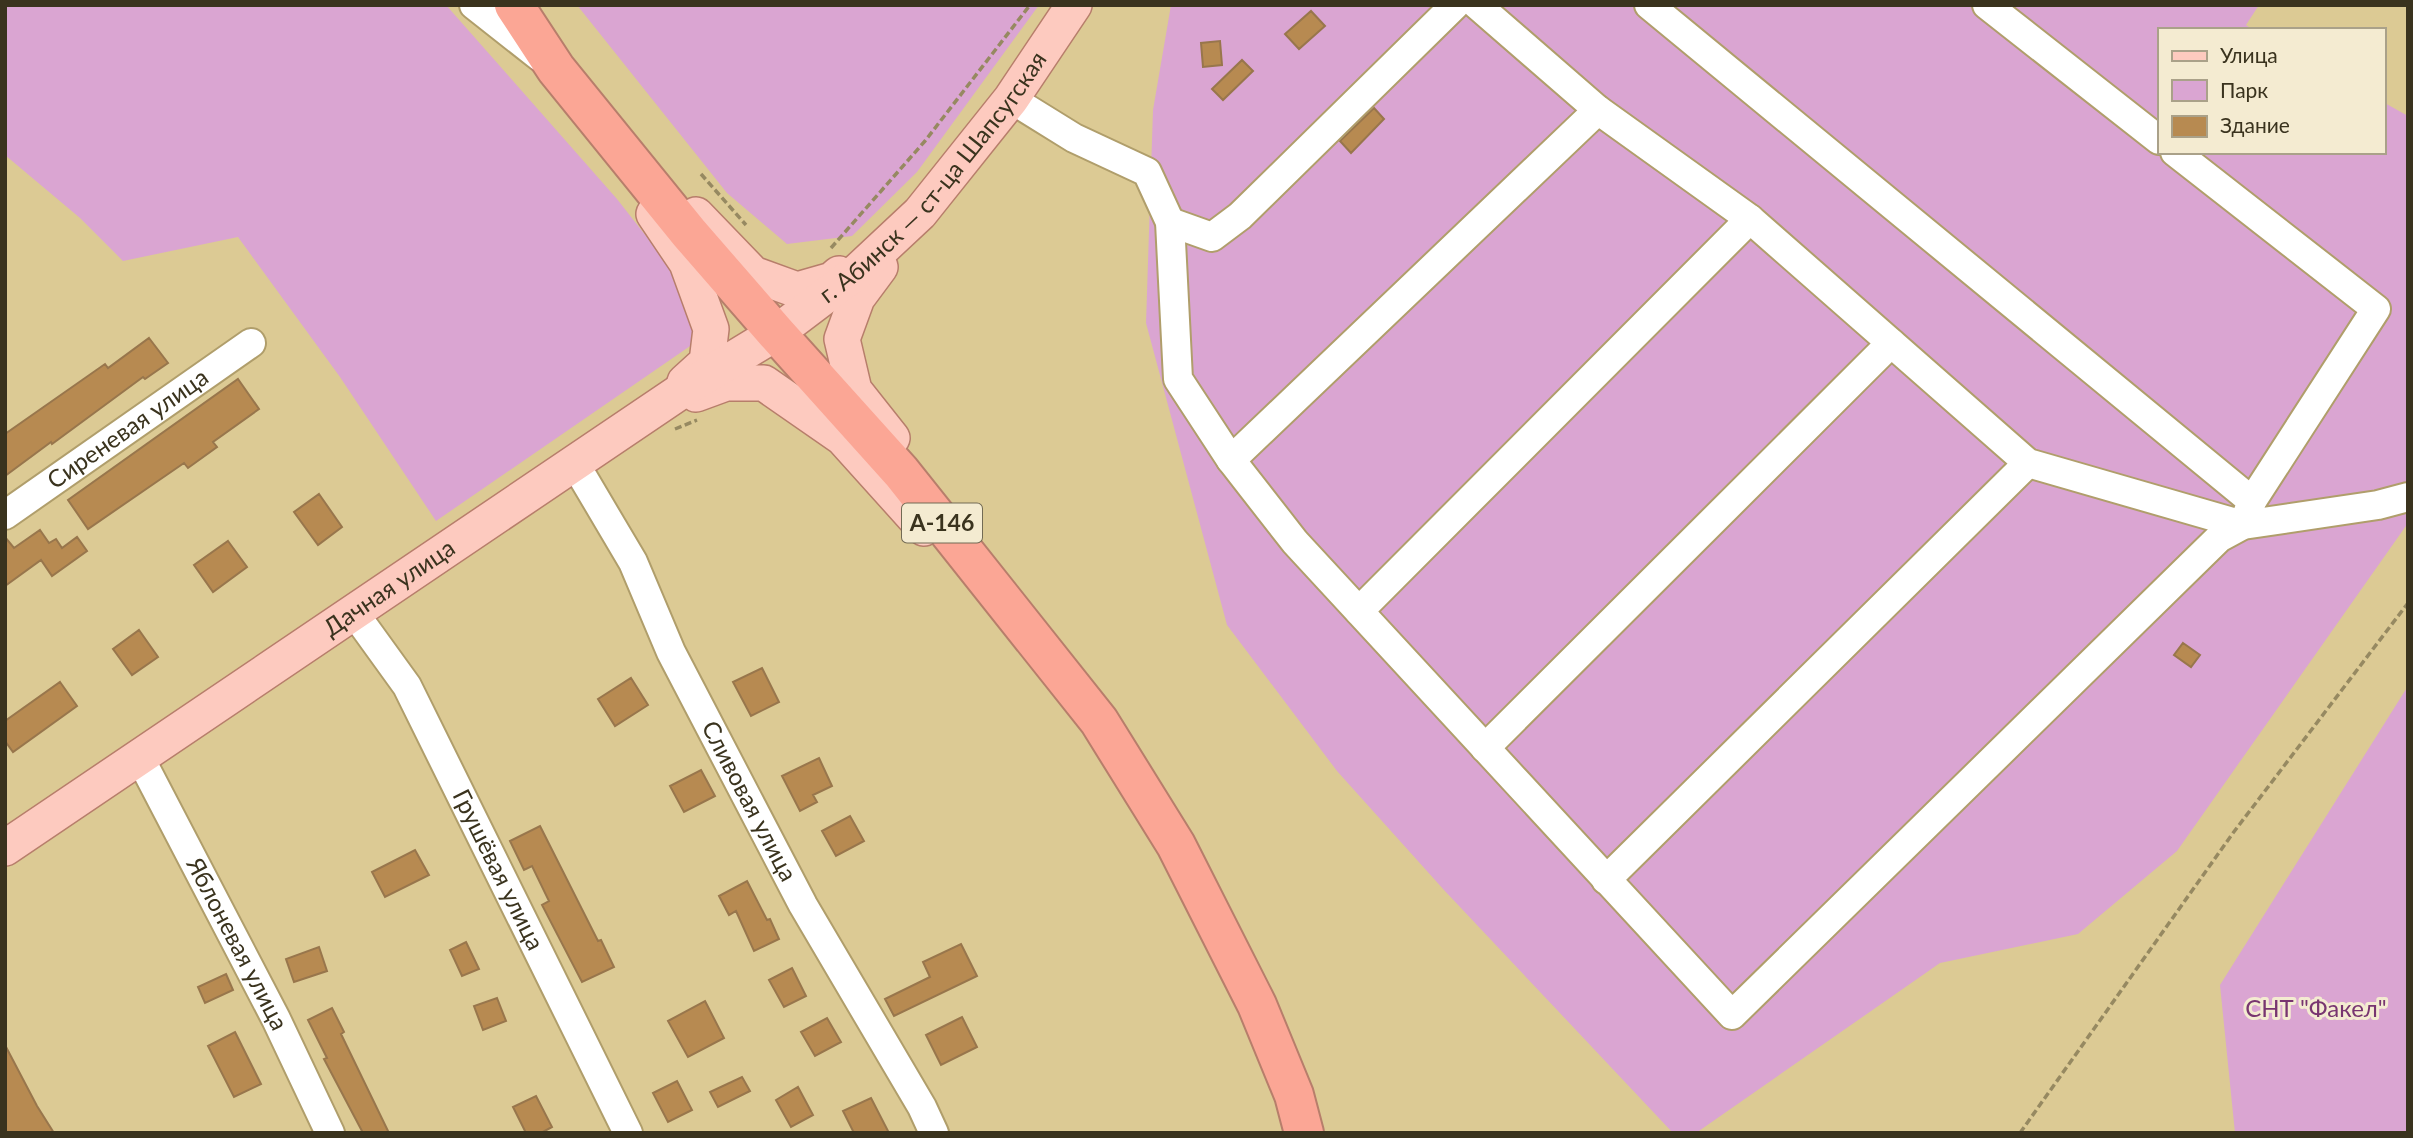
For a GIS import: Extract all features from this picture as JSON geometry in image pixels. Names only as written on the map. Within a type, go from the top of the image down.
[{"type":"highway","name":"А-146","points":[[514,5],[556,69],[689,233],[901,472],[1100,721],[1176,845],[1258,1005],[1294,1095],[1304,1133]]},
{"type":"main road","name":"г. Абинск — ст-ца Шапсугская","points":[[776,333],[858,271],[920,213],[1011,99],[1074,5]]},
{"type":"main road","points":[[556,69],[753,274],[797,290],[832,279],[920,213]]},
{"type":"main road","points":[[556,69],[687,263],[711,329],[707,362],[654,410]]},
{"type":"main road","points":[[920,213],[857,298],[842,339],[854,390],[962,527],[1100,721]]},
{"type":"main road","name":"Дачная улица","points":[[5,848],[654,410],[776,333]]},
{"type":"main road","points":[[654,410],[726,383],[764,383],[843,438],[1100,721]]},
{"type":"street","points":[[474,5],[556,69]]},
{"type":"street","points":[[1170,222],[1212,237],[1240,216],[1455,5]]},
{"type":"street","points":[[1477,5],[1598,110],[1750,219],[2028,463],[2247,513],[2378,505],[2408,497]]},
{"type":"street","points":[[1649,5],[2247,513]]},
{"type":"street","points":[[1987,5],[2158,139]]},
{"type":"street","points":[[1011,99],[1074,138],[1147,172],[1170,222],[1178,379],[1231,460],[1295,542],[1732,1015],[2247,513],[2376,309],[2178,154]]},
{"type":"street","points":[[1231,460],[1598,110]]},
{"type":"street","points":[[1359,611],[1750,219]]},
{"type":"street","points":[[1485,748],[1891,343]]},
{"type":"street","name":"Сиреневая улица","points":[[5,514],[251,344]]},
{"type":"street","points":[[1606,880],[2028,463]]},
{"type":"street","name":"Сливовая улица","points":[[575,464],[633,562],[671,652],[803,905],[922,1107],[934,1133]]},
{"type":"street","name":"Грушёвая улица","points":[[355,614],[407,686],[628,1133]]},
{"type":"street","name":"Яблоневая улица","points":[[139,757],[276,1018],[330,1133]]},
{"type":"path","points":[[824,256],[925,141],[1030,5]]},
{"type":"path","points":[[701,174],[751,231]]},
{"type":"path","points":[[2020,1133],[2233,833],[2408,603]]},
{"type":"green space","points":[[5,5],[446,5],[617,199],[697,301],[696,342],[436,521],[340,377],[238,237],[123,261],[80,218],[5,155]]},
{"type":"green space","points":[[577,5],[1039,5],[917,172],[852,236],[787,244],[727,193]]},
{"type":"green space","points":[[1171,5],[2259,5],[2246,25],[2250,28],[2158,28],[2158,154],[2385,154],[2385,103],[2408,116],[2408,523],[2177,851],[2078,934],[1940,963],[1696,1133],[1673,1133],[1444,890],[1337,771],[1227,625],[1146,323],[1153,110]]},
{"type":"green space","name":"СНТ \"Факел\"","points":[[2408,686],[2408,1133],[2235,1133],[2220,985]]},
{"type":"building","points":[[1311,11],[1325,26],[1299,49],[1285,34]]},
{"type":"building","points":[[1220,41],[1222,65],[1203,67],[1201,43]]},
{"type":"building","points":[[1242,60],[1253,71],[1223,100],[1212,89]]},
{"type":"building","points":[[1374,108],[1384,119],[1351,153],[1340,141]]},
{"type":"building","points":[[149,338],[168,363],[145,379],[143,377],[5,476],[5,434],[105,364],[108,368]]},
{"type":"building","points":[[238,379],[259,409],[213,442],[217,447],[188,468],[184,463],[88,529],[68,500]]},
{"type":"building","points":[[319,494],[342,527],[318,545],[294,512]]},
{"type":"building","points":[[40,530],[49,543],[56,539],[62,548],[77,537],[87,551],[52,576],[41,560],[5,586],[5,537],[14,548]]},
{"type":"building","points":[[228,541],[247,567],[213,592],[194,565]]},
{"type":"building","points":[[139,630],[158,657],[132,675],[113,649]]},
{"type":"building","points":[[2183,643],[2200,655],[2191,667],[2174,655]]},
{"type":"building","points":[[762,668],[779,702],[751,716],[733,682]]},
{"type":"building","points":[[631,678],[648,705],[615,726],[598,699]]},
{"type":"building","points":[[60,682],[77,706],[13,752],[5,741],[5,721]]},
{"type":"building","points":[[819,758],[832,786],[813,795],[817,802],[800,811],[782,776]]},
{"type":"building","points":[[701,770],[715,796],[684,812],[670,786]]},
{"type":"building","points":[[850,816],[864,841],[836,856],[822,831]]},
{"type":"building","points":[[540,826],[614,967],[582,982],[542,905],[549,901],[532,866],[524,870],[510,841]]},
{"type":"building","points":[[415,850],[429,875],[385,897],[372,872]]},
{"type":"building","points":[[747,881],[779,939],[754,951],[736,911],[729,915],[719,896]]},
{"type":"building","points":[[466,942],[479,969],[462,976],[450,950]]},
{"type":"building","points":[[961,944],[977,976],[894,1016],[885,999],[930,977],[923,962]]},
{"type":"building","points":[[319,947],[327,971],[294,982],[286,959]]},
{"type":"building","points":[[792,968],[806,996],[784,1007],[769,980]]},
{"type":"building","points":[[226,974],[233,990],[205,1003],[198,987]]},
{"type":"building","points":[[497,998],[506,1021],[483,1030],[474,1006]]},
{"type":"building","points":[[705,1001],[724,1038],[688,1057],[668,1021]]},
{"type":"building","points":[[332,1008],[344,1032],[341,1034],[389,1133],[363,1133],[324,1059],[327,1058],[308,1020]]},
{"type":"building","points":[[962,1017],[977,1047],[941,1065],[926,1035]]},
{"type":"building","points":[[827,1018],[841,1042],[815,1056],[801,1032]]},
{"type":"building","points":[[235,1032],[261,1084],[234,1097],[208,1046]]},
{"type":"building","points":[[5,1045],[37,1106],[54,1133],[5,1133]]},
{"type":"building","points":[[742,1077],[750,1091],[718,1107],[710,1092]]},
{"type":"building","points":[[677,1081],[692,1110],[668,1122],[653,1093]]},
{"type":"building","points":[[798,1087],[813,1115],[791,1127],[776,1100]]},
{"type":"building","points":[[536,1096],[552,1127],[541,1133],[526,1133],[513,1107]]},
{"type":"building","points":[[871,1098],[889,1133],[854,1133],[843,1111]]}]
